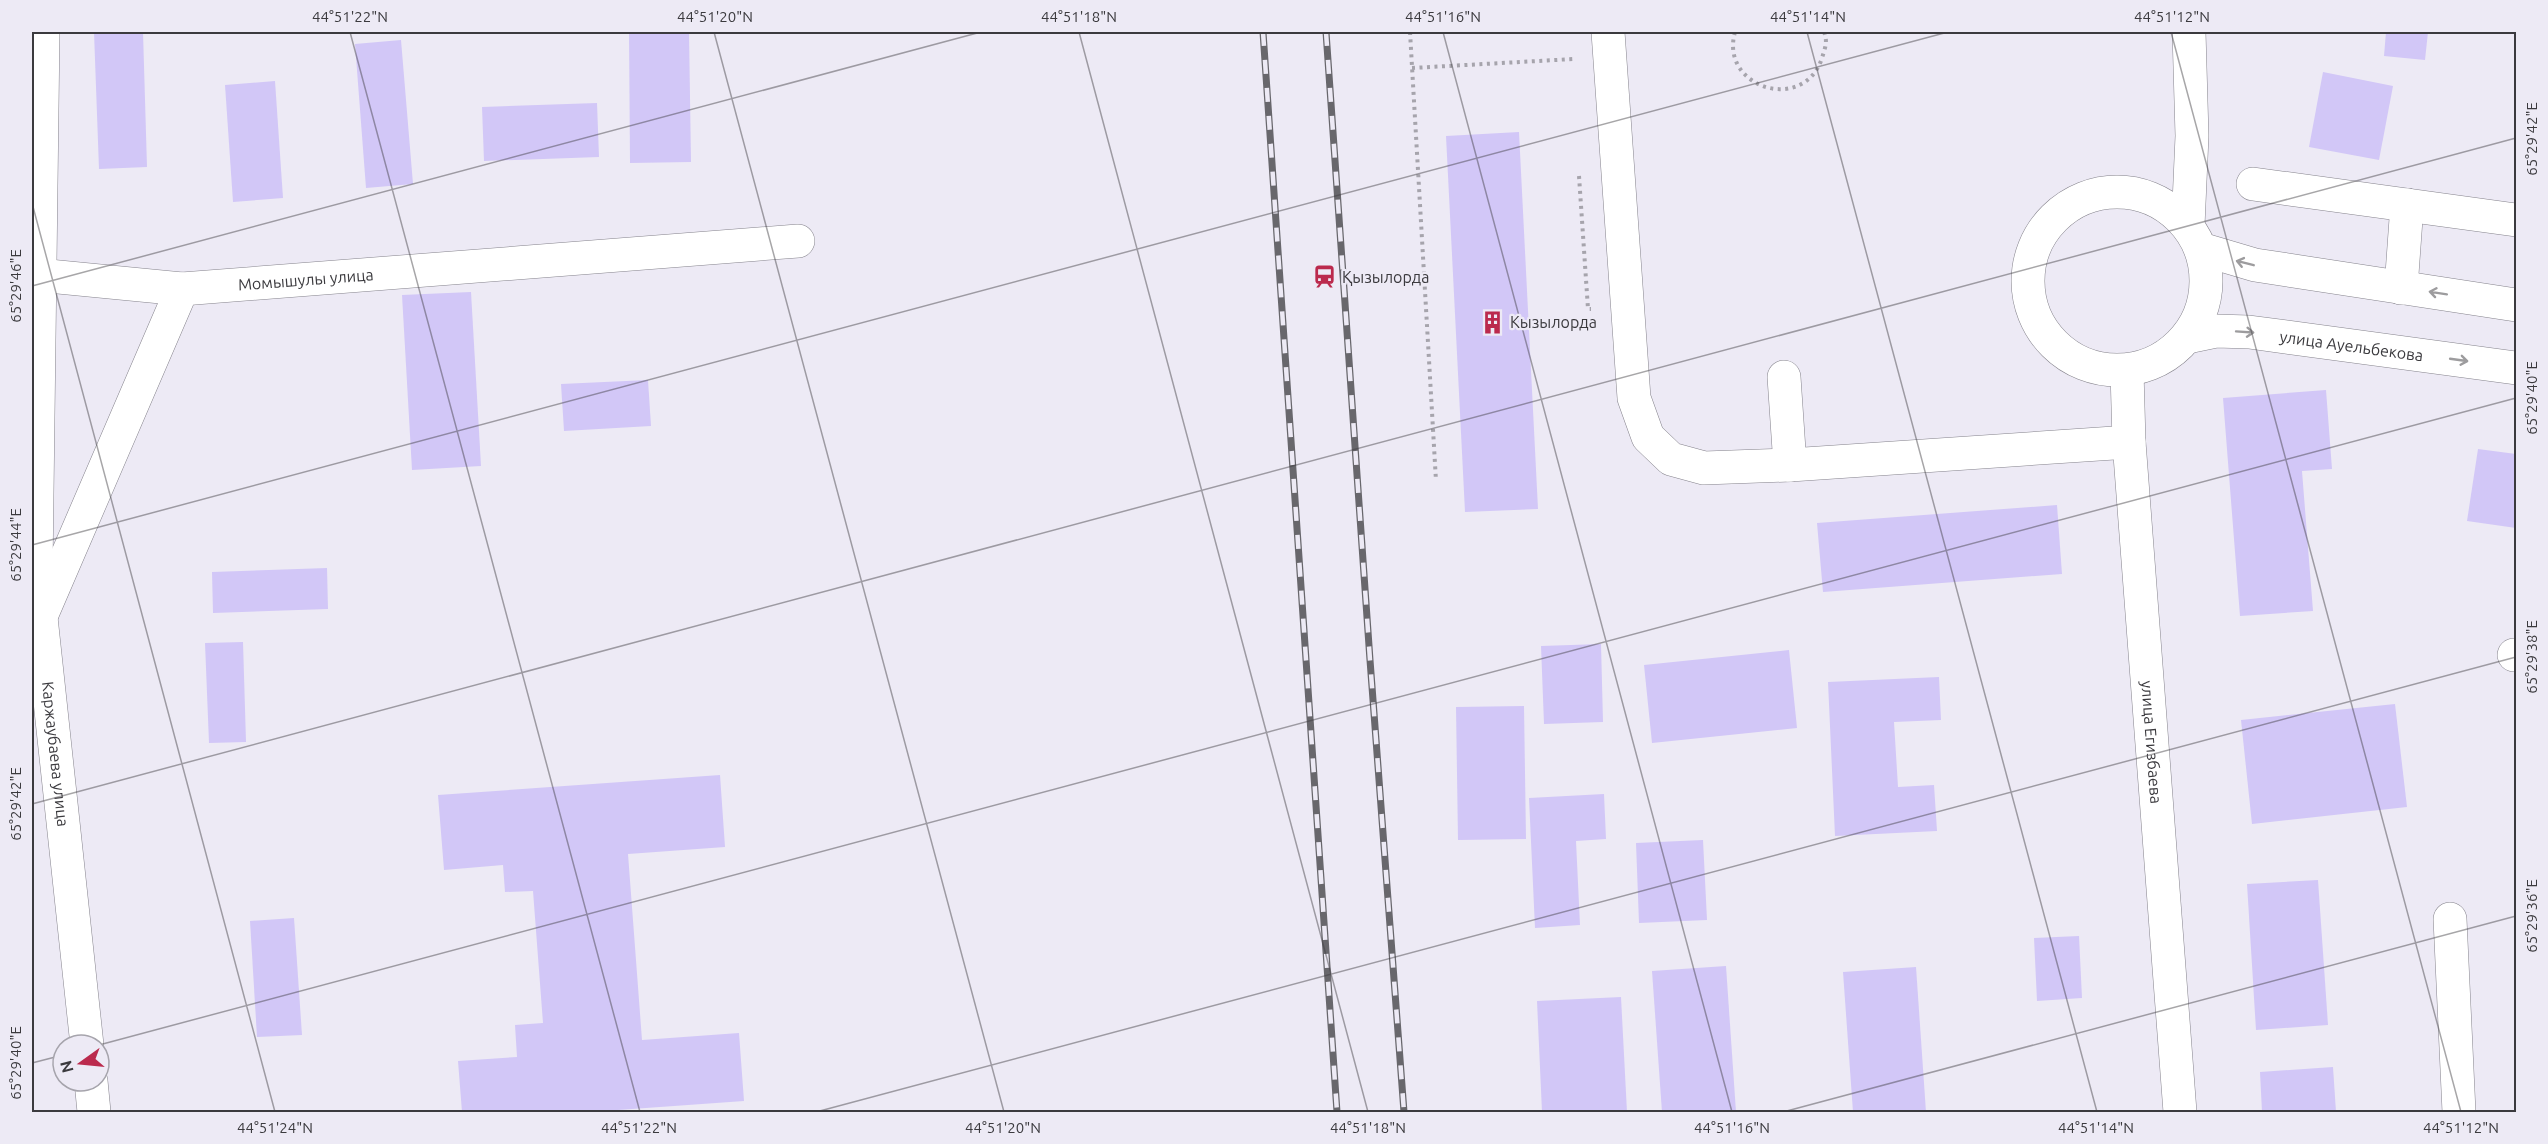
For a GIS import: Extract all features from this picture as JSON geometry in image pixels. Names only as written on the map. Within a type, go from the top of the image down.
[{"type":"street","name":"Каржаубаева улица","points":[[43,32],[38,275],[36,619],[66,828],[86,1033]]},
{"type":"street","points":[[1608,32],[1634,398],[1648,438],[1671,459],[1704,468],[1790,465],[2129,442]]},
{"type":"street","points":[[2189,32],[2194,238],[2207,279],[2202,310],[2187,337],[2160,360],[2127,371],[2093,368],[2063,353],[2040,328],[2028,296],[2029,262],[2042,231],[2066,207],[2097,194],[2131,192],[2163,204],[2194,238],[2255,265],[2517,306]]},
{"type":"street","points":[[2253,184],[2517,220]]},
{"type":"street","points":[[2401,288],[2407,205]]},
{"type":"street","name":"Момышулы улица","points":[[38,275],[182,289],[798,241]]},
{"type":"street","points":[[36,619],[182,289]]},
{"type":"street","name":"улица Ауельбекова","points":[[2187,337],[2217,331],[2249,332],[2517,368]]},
{"type":"street","name":"улица Егизбаева","points":[[2127,371],[2129,442],[2180,1113]]},
{"type":"street","points":[[1784,377],[1790,465]]},
{"type":"street","points":[[2450,920],[2459,1113]]},
{"type":"street","points":[[92,1093],[94,1113]]},
{"type":"path","points":[[1410,32],[1436,481]]},
{"type":"path","points":[[1735,32],[1731,47],[1738,65],[1757,86],[1780,90],[1799,86],[1818,70],[1827,40],[1824,32]]},
{"type":"path","points":[[1412,68],[1571,59]]},
{"type":"building","points":[[94,32],[143,32],[147,167],[99,169]]},
{"type":"building","points":[[629,32],[689,32],[691,162],[630,163]]},
{"type":"building","points":[[2386,32],[2428,32],[2425,60],[2384,56]]},
{"type":"building","points":[[401,40],[413,184],[366,188],[355,44]]},
{"type":"building","points":[[2323,72],[2393,86],[2379,160],[2309,147]]},
{"type":"building","points":[[275,81],[283,198],[233,202],[225,85]]},
{"type":"building","points":[[597,103],[599,157],[484,161],[482,107]]},
{"type":"building","name":"Кызылорда","points":[[1519,132],[1538,509],[1465,512],[1446,136]]},
{"type":"building","points":[[471,292],[481,466],[412,470],[402,295]]},
{"type":"building","points":[[648,380],[651,426],[564,431],[561,384]]},
{"type":"building","points":[[2326,390],[2332,469],[2302,471],[2313,611],[2240,616],[2223,398]]},
{"type":"building","points":[[2478,449],[2516,454],[2516,528],[2467,521]]},
{"type":"building","points":[[2057,505],[2062,574],[1823,592],[1817,523]]},
{"type":"building","points":[[327,568],[328,609],[213,613],[212,572]]},
{"type":"building","points":[[243,642],[246,742],[209,743],[205,643]]},
{"type":"building","points":[[1601,644],[1603,722],[1544,724],[1541,646]]},
{"type":"building","points":[[1789,650],[1797,728],[1652,743],[1644,665]]},
{"type":"building","points":[[1939,677],[1941,720],[1894,722],[1898,787],[1934,785],[1937,831],[1835,836],[1828,682]]},
{"type":"building","points":[[2395,704],[2407,807],[2252,824],[2241,720]]},
{"type":"building","points":[[1524,706],[1526,839],[1458,840],[1456,707]]},
{"type":"building","points":[[720,775],[725,847],[628,854],[642,1040],[739,1033],[744,1101],[590,1112],[462,1112],[458,1061],[517,1057],[515,1025],[543,1023],[533,891],[505,892],[503,865],[444,870],[438,795]]},
{"type":"building","points":[[1604,794],[1606,839],[1576,841],[1580,925],[1535,928],[1529,798]]},
{"type":"building","points":[[1703,840],[1707,920],[1639,923],[1636,843]]},
{"type":"building","points":[[2318,880],[2328,1025],[2256,1030],[2247,884]]},
{"type":"building","points":[[294,918],[302,1035],[257,1037],[250,921]]},
{"type":"building","points":[[2079,936],[2082,998],[2037,1001],[2034,938]]},
{"type":"building","points":[[1726,966],[1736,1112],[1662,1112],[1652,971]]},
{"type":"building","points":[[1916,967],[1926,1112],[1853,1112],[1843,972]]},
{"type":"building","points":[[1621,997],[1627,1112],[1542,1112],[1537,1001]]},
{"type":"building","points":[[2333,1067],[2336,1112],[2262,1112],[2260,1072]]},
{"type":"railway","points":[[1263,32],[1337,1112]]},
{"type":"railway","points":[[1326,32],[1404,1112]]},
{"type":"place","name":"Қызылорда","points":[[1324,277]]},
{"type":"place","name":"Кызылорда","points":[[1492,322]]}]
